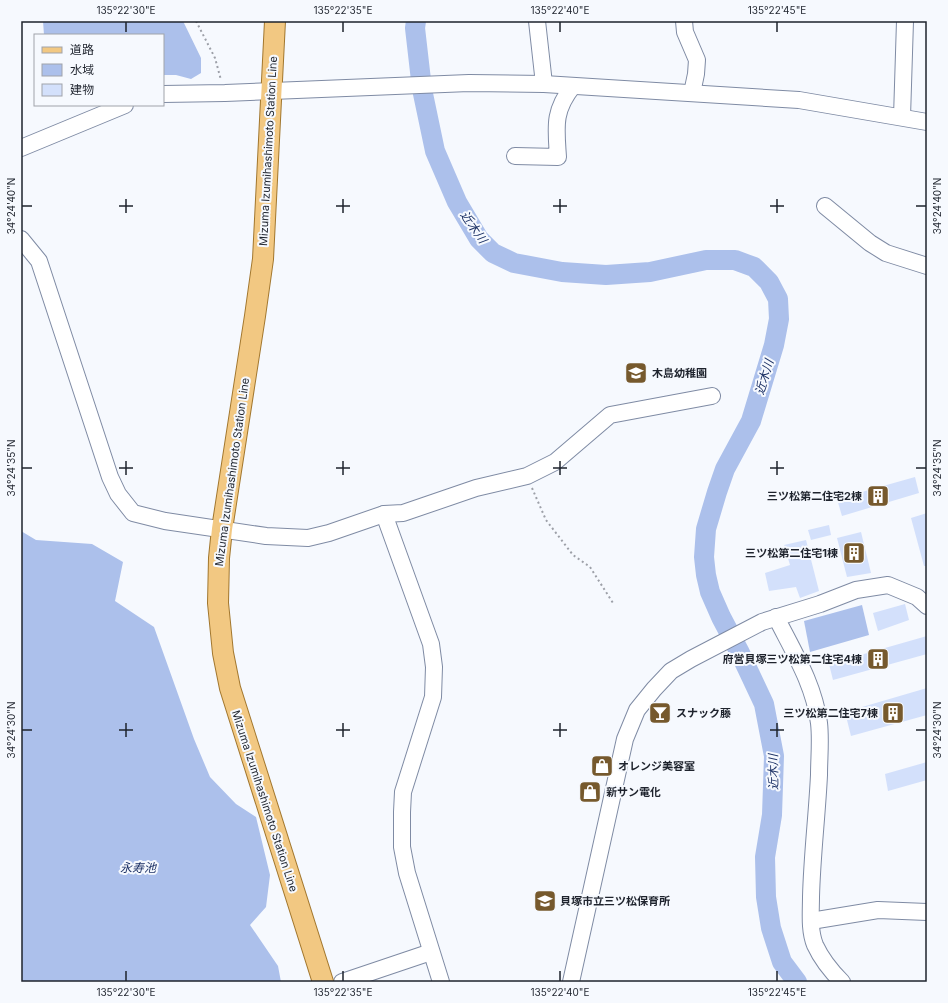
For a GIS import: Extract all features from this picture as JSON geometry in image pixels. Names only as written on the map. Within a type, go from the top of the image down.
[{"type":"main road","name":"Mizuma Izumihashimoto Station Line","points":[[275,21],[265,225],[260,281],[222,529],[219,558],[218,603],[223,653],[230,688],[323,982]]},
{"type":"street","points":[[537,21],[544,84]]},
{"type":"street","points":[[684,21],[685,32],[696,60],[696,74],[692,93]]},
{"type":"street","points":[[902,117],[905,21]]},
{"type":"street","points":[[164,94],[271,92],[469,83],[544,84],[799,100],[927,122]]},
{"type":"street","points":[[515,156],[558,158],[558,110],[564,96],[573,86]]},
{"type":"street","points":[[21,148],[123,106]]},
{"type":"street","points":[[825,206],[886,253],[927,266]]},
{"type":"street","points":[[21,239],[39,261],[110,477],[118,494],[133,513],[165,522],[266,536],[308,538],[329,533],[384,514],[403,513],[476,488],[527,476],[555,462],[610,415],[712,396]]},
{"type":"street","points":[[384,514],[431,644],[434,667],[434,697],[404,792],[402,812],[402,847],[407,873],[441,982]]},
{"type":"street","points":[[571,982],[624,739],[637,710],[671,671],[691,659],[769,619],[820,604],[856,590],[888,585],[917,597],[927,606]]},
{"type":"street","points":[[769,619],[806,675],[816,704],[820,749],[811,879],[811,921],[815,945],[842,982]]},
{"type":"street","points":[[811,921],[878,910],[927,912]]},
{"type":"street","points":[[342,982],[431,952]]},
{"type":"path","points":[[196,21],[215,58],[225,93]]},
{"type":"path","points":[[527,476],[546,520],[573,555],[590,567],[613,603]]},
{"type":"water","points":[[43,21],[183,21],[201,58],[201,73],[191,79],[176,75],[164,75],[164,34],[44,34]]},
{"type":"water","name":"永寿池","points":[[21,531],[36,540],[92,544],[123,562],[115,601],[154,627],[194,739],[210,777],[236,804],[256,817],[270,875],[266,907],[250,925],[278,966],[281,982],[21,982]]},
{"type":"water","points":[[862,605],[869,635],[810,652],[804,621]]},
{"type":"building","name":"三ツ松第二住宅2棟","points":[[915,477],[919,493],[842,516],[837,499]]},
{"type":"building","points":[[927,513],[927,566],[924,566],[911,518]]},
{"type":"building","points":[[829,525],[831,535],[811,540],[808,530]]},
{"type":"building","name":"三ツ松第二住宅1棟","points":[[861,532],[871,573],[847,577],[837,538]]},
{"type":"building","points":[[806,540],[819,591],[800,598],[796,587],[769,591],[765,573],[790,565],[784,545]]},
{"type":"building","points":[[905,604],[909,620],[878,631],[873,613]]},
{"type":"building","name":"府営貝塚三ツ松第二住宅4棟","points":[[927,636],[927,654],[833,680],[829,664]]},
{"type":"building","name":"三ツ松第二住宅7棟","points":[[927,688],[927,715],[851,736],[845,712]]},
{"type":"building","points":[[927,762],[927,780],[888,791],[885,774]]},
{"type":"waterway","name":"近木川","points":[[416,21],[415,28],[422,89],[435,151],[457,202],[479,239],[493,253],[514,263],[562,272],[606,275],[650,272],[706,260],[735,260],[754,267],[769,282],[778,299],[779,319],[774,345],[751,421],[725,469],[717,492],[706,529],[704,557],[710,592],[764,704],[774,756],[772,815],[765,857],[766,897],[771,928],[782,962],[797,982]]},
{"type":"place","name":"木島幼稚園","points":[[636,373]]},
{"type":"place","name":"三ツ松第二住宅2棟","points":[[878,496]]},
{"type":"place","name":"三ツ松第二住宅1棟","points":[[854,553]]},
{"type":"place","name":"府営貝塚三ツ松第二住宅4棟","points":[[878,659]]},
{"type":"place","name":"スナック藤","points":[[660,713]]},
{"type":"place","name":"三ツ松第二住宅7棟","points":[[893,713]]},
{"type":"place","name":"オレンジ美容室","points":[[602,766]]},
{"type":"place","name":"新サン電化","points":[[590,792]]},
{"type":"place","name":"貝塚市立三ツ松保育所","points":[[545,901]]}]
